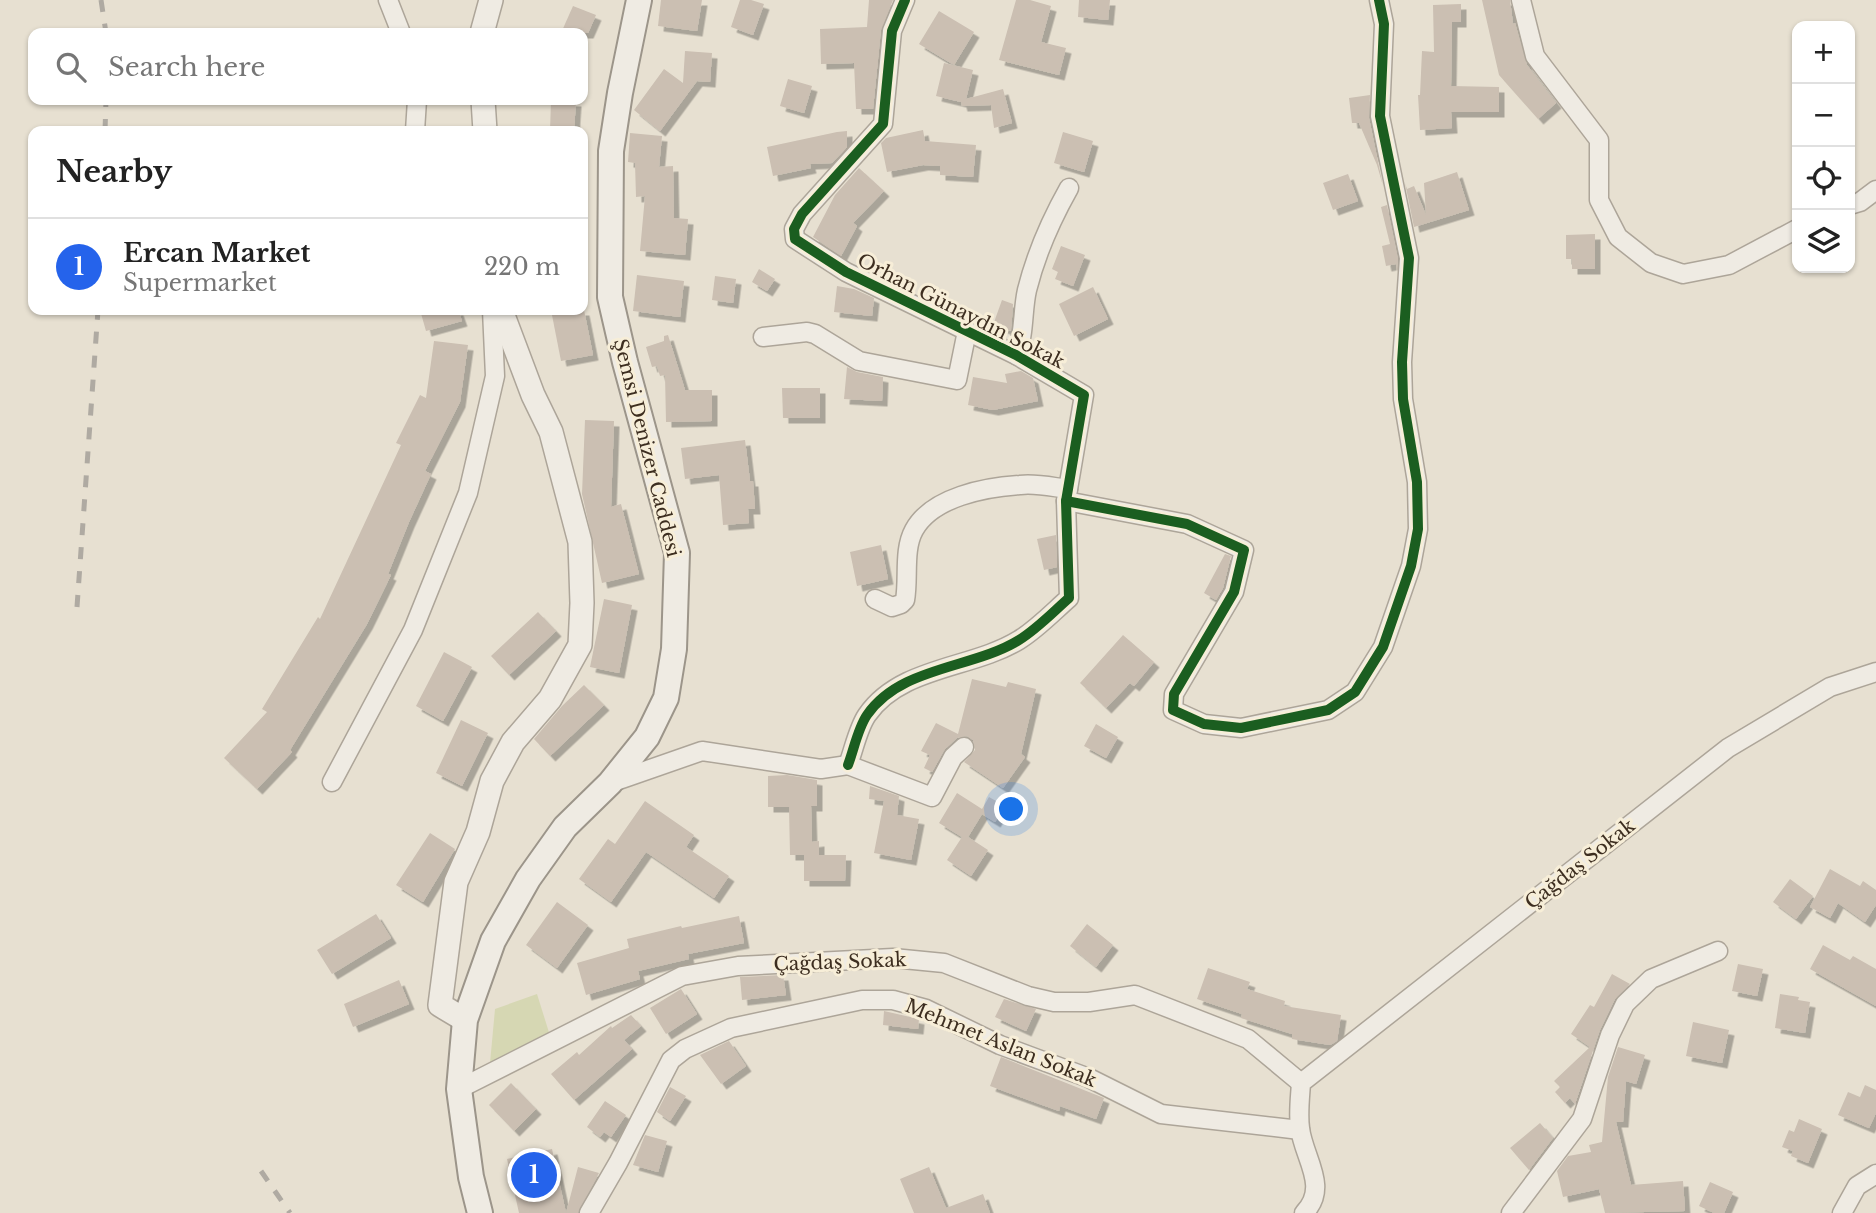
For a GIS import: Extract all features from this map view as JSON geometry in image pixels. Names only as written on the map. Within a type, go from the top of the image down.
[{"type":"main road","name":"Şemsi Denizer Caddesi","points":[[480,1213],[471,1177],[459,1089],[465,1020],[494,941],[528,879],[565,827],[610,783],[647,737],[666,698],[674,649],[677,552],[610,297],[611,151],[639,0]]},
{"type":"street","points":[[387,0],[399,28]]},
{"type":"street","points":[[483,28],[491,0]]},
{"type":"street","name":"Orhan Günaydın Sokak","points":[[848,765],[866,716],[884,695],[928,674],[979,658],[1019,640],[1069,598],[1067,495],[1084,395],[1016,355],[846,272],[794,239],[794,229],[802,214],[883,124],[892,31],[905,0]]},
{"type":"street","points":[[875,598],[892,607],[905,600],[913,532],[924,518],[942,505],[966,495],[1020,485],[1041,485],[1067,495],[1187,524],[1244,550],[1234,592],[1174,694],[1173,710],[1204,724],[1241,729],[1328,710],[1355,692],[1383,647],[1411,566],[1418,529],[1417,482],[1403,400],[1402,362],[1409,258],[1380,116],[1384,24],[1379,0]]},
{"type":"street","points":[[1521,0],[1535,56],[1599,140],[1599,200],[1618,237],[1651,263],[1683,274],[1729,265],[1792,232]]},
{"type":"street","points":[[415,126],[416,105]]},
{"type":"street","points":[[483,105],[485,126]]},
{"type":"street","points":[[1016,355],[1023,339],[1027,292],[1049,224],[1069,188]]},
{"type":"street","points":[[1862,203],[1876,190]]},
{"type":"street","points":[[332,782],[413,630],[468,493],[495,376],[492,315]]},
{"type":"street","points":[[465,1020],[440,1005],[456,882],[478,832],[492,780],[513,742],[550,699],[580,645],[580,542],[551,432],[533,395],[504,315]]},
{"type":"street","points":[[763,337],[807,332],[815,334],[859,361],[957,380],[967,331]]},
{"type":"street","name":"Çağdaş Sokak","points":[[459,1089],[682,976],[738,966],[893,958],[944,963],[1028,996],[1054,1002],[1088,1002],[1135,995],[1248,1039],[1301,1083],[1728,748],[1830,687],[1876,672]]},
{"type":"street","points":[[610,783],[702,751],[821,769],[848,765],[932,797],[953,757],[964,747]]},
{"type":"street","points":[[1511,1213],[1582,1119],[1611,1035],[1625,1004],[1651,979],[1718,951]]},
{"type":"street","name":"Mehmet Aslan Sokak","points":[[589,1213],[671,1060],[685,1049],[731,1028],[862,1000],[893,1000],[926,1009],[1000,1045],[1089,1078],[1161,1114],[1300,1130]]},
{"type":"street","points":[[1301,1083],[1300,1130],[1317,1183],[1304,1213]]},
{"type":"street","points":[[1842,1213],[1857,1186],[1876,1174]]},
{"type":"green space","points":[[537,994],[552,1042],[489,1074],[495,1009]]},
{"type":"building","points":[[661,0],[702,0],[697,31],[658,26]]},
{"type":"building","points":[[740,0],[764,4],[753,35],[731,27]]},
{"type":"building","points":[[869,0],[893,0],[881,30],[873,109],[856,109],[854,63],[821,64],[820,29],[867,27]]},
{"type":"building","points":[[1016,0],[1030,0],[1051,6],[1041,42],[1066,48],[1059,75],[999,60]]},
{"type":"building","points":[[1079,0],[1110,0],[1108,20],[1078,17]]},
{"type":"building","points":[[1482,0],[1510,0],[1513,24],[1515,23],[1527,65],[1556,103],[1538,119],[1499,75]]},
{"type":"building","points":[[1461,4],[1461,22],[1452,22],[1451,86],[1499,87],[1499,112],[1451,112],[1452,128],[1420,130],[1418,95],[1422,51],[1434,52],[1433,5]]},
{"type":"building","points":[[573,6],[596,15],[588,33],[588,28],[563,28]]},
{"type":"building","points":[[939,11],[974,32],[954,65],[919,44]]},
{"type":"building","points":[[685,51],[712,53],[710,82],[697,81],[660,131],[634,110],[664,69],[683,83]]},
{"type":"building","points":[[944,63],[973,70],[966,99],[1003,89],[1012,123],[994,128],[991,105],[962,106],[961,102],[936,96]]},
{"type":"building","points":[[788,79],[812,86],[804,113],[780,106]]},
{"type":"building","points":[[1370,95],[1369,118],[1383,186],[1359,123],[1352,123],[1349,98]]},
{"type":"building","points":[[551,105],[576,105],[574,126],[550,126]]},
{"type":"building","points":[[923,130],[925,141],[976,145],[973,177],[940,175],[940,166],[923,165],[887,172],[881,143],[886,138]]},
{"type":"building","points":[[847,131],[847,147],[832,163],[810,164],[811,168],[773,176],[767,147]]},
{"type":"building","points":[[1063,132],[1093,141],[1084,172],[1054,163]]},
{"type":"building","points":[[630,133],[662,136],[659,167],[673,166],[674,218],[688,219],[685,255],[640,251],[645,196],[636,197],[635,163],[628,162]]},
{"type":"building","points":[[859,168],[884,191],[853,223],[857,226],[841,256],[813,237],[835,195]]},
{"type":"building","points":[[1457,172],[1469,210],[1414,227],[1405,183],[1407,189],[1414,186],[1426,215],[1424,183]]},
{"type":"building","points":[[1348,174],[1358,201],[1333,210],[1323,183]]},
{"type":"building","points":[[1387,205],[1398,259],[1397,271],[1396,264],[1386,266],[1382,246],[1390,244],[1381,207]]},
{"type":"building","points":[[1595,234],[1595,269],[1572,269],[1572,259],[1566,259],[1566,235]]},
{"type":"building","points":[[1061,246],[1085,255],[1073,286],[1055,279],[1058,272],[1052,269]]},
{"type":"building","points":[[759,269],[775,279],[767,291],[752,282]]},
{"type":"building","points":[[637,275],[684,281],[680,317],[633,311]]},
{"type":"building","points":[[715,276],[736,279],[733,303],[712,300]]},
{"type":"building","points":[[837,286],[854,289],[874,298],[872,316],[834,312]]},
{"type":"building","points":[[1093,287],[1108,319],[1074,336],[1059,304]]},
{"type":"building","points":[[1002,300],[1013,304],[1011,331],[993,325]]},
{"type":"building","points":[[421,315],[460,315],[462,321],[426,331]]},
{"type":"building","points":[[552,315],[585,315],[593,355],[561,361]]},
{"type":"building","points":[[668,335],[685,390],[712,390],[712,421],[666,422],[665,375],[660,376],[657,366],[652,367],[646,347],[664,341],[664,336]]},
{"type":"building","points":[[434,341],[468,345],[460,402],[425,471],[431,474],[388,574],[391,575],[367,624],[290,750],[292,752],[257,789],[224,758],[267,712],[262,709],[318,617],[320,619],[401,445],[396,443],[420,395],[426,398]]},
{"type":"building","points":[[847,367],[857,372],[883,377],[882,401],[844,399]]},
{"type":"building","points":[[1021,371],[1033,378],[1038,401],[993,410],[968,405],[973,377],[1007,383],[1005,374]]},
{"type":"building","points":[[782,388],[820,388],[820,418],[783,418]]},
{"type":"building","points":[[585,420],[614,421],[611,507],[621,504],[639,574],[602,583],[582,494]]},
{"type":"building","points":[[745,440],[755,509],[748,509],[749,523],[723,525],[719,475],[685,479],[681,448]]},
{"type":"building","points":[[1056,535],[1057,567],[1044,570],[1037,539]]},
{"type":"building","points":[[881,545],[888,579],[857,586],[850,552]]},
{"type":"building","points":[[1225,554],[1231,556],[1223,588],[1216,600],[1204,593]]},
{"type":"building","points":[[604,599],[632,605],[619,673],[590,667]]},
{"type":"building","points":[[538,612],[556,631],[509,675],[491,656]]},
{"type":"building","points":[[1123,635],[1154,662],[1134,686],[1130,683],[1106,708],[1080,683]]},
{"type":"building","points":[[444,652],[472,667],[443,721],[416,706]]},
{"type":"building","points":[[972,679],[1006,687],[1008,682],[1036,689],[1021,754],[1025,757],[1003,788],[964,762],[975,750],[973,740],[967,736],[957,738],[945,749],[932,772],[924,768],[930,755],[921,751],[936,723],[958,734]]},
{"type":"building","points":[[584,685],[604,705],[550,756],[534,739]]},
{"type":"building","points":[[461,720],[488,733],[462,786],[436,773]]},
{"type":"building","points":[[1096,724],[1118,737],[1106,758],[1084,746]]},
{"type":"building","points":[[787,775],[817,780],[817,806],[811,806],[812,842],[819,841],[819,855],[846,855],[845,881],[804,881],[804,855],[790,855],[789,807],[768,807],[768,776]]},
{"type":"building","points":[[870,786],[899,796],[897,815],[919,819],[911,860],[874,853],[884,801],[869,799]]},
{"type":"building","points":[[957,793],[982,809],[989,797],[1005,806],[995,822],[982,814],[968,837],[988,850],[971,876],[947,860],[962,837],[939,823]]},
{"type":"building","points":[[645,801],[694,835],[686,847],[729,876],[714,898],[646,852],[611,902],[579,879],[608,839],[615,844]]},
{"type":"building","points":[[430,833],[455,849],[423,902],[396,885]]},
{"type":"building","points":[[1830,869],[1860,886],[1863,881],[1876,890],[1876,905],[1865,922],[1838,903],[1830,918],[1810,907]]},
{"type":"building","points":[[1790,879],[1813,896],[1796,919],[1773,902]]},
{"type":"building","points":[[557,902],[588,925],[557,968],[526,945]]},
{"type":"building","points":[[376,914],[391,938],[332,974],[317,950]]},
{"type":"building","points":[[739,916],[744,943],[688,954],[689,959],[638,971],[640,979],[586,995],[577,963],[629,948],[627,939]]},
{"type":"building","points":[[1087,924],[1113,945],[1096,967],[1070,946]]},
{"type":"building","points":[[1823,945],[1850,960],[1853,956],[1876,969],[1876,1006],[1810,969]]},
{"type":"building","points":[[1738,964],[1763,969],[1757,996],[1732,991]]},
{"type":"building","points":[[1208,968],[1250,982],[1247,989],[1285,1001],[1284,1006],[1341,1015],[1337,1041],[1330,1045],[1292,1039],[1292,1034],[1241,1018],[1242,1014],[1197,999]]},
{"type":"building","points":[[1612,974],[1630,984],[1615,999],[1600,1030],[1575,1104],[1570,1098],[1565,1103],[1555,1092],[1560,1087],[1554,1081],[1590,1047],[1571,1034],[1590,1005],[1594,1007]]},
{"type":"building","points":[[783,975],[786,995],[742,1000],[740,977]]},
{"type":"building","points":[[399,980],[409,1004],[353,1027],[344,1004]]},
{"type":"building","points":[[681,989],[697,1014],[666,1034],[650,1008]]},
{"type":"building","points":[[1780,994],[1810,1002],[1805,1033],[1775,1028]]},
{"type":"building","points":[[1004,999],[1036,1009],[1026,1031],[995,1017]]},
{"type":"building","points":[[884,1011],[919,1019],[918,1029],[883,1025]]},
{"type":"building","points":[[631,1015],[641,1026],[624,1040],[632,1049],[574,1100],[551,1074],[577,1052],[579,1055],[611,1026],[612,1028]]},
{"type":"building","points":[[1693,1022],[1729,1030],[1722,1063],[1686,1056]]},
{"type":"building","points":[[729,1041],[746,1066],[721,1084],[700,1055]]},
{"type":"building","points":[[1618,1047],[1645,1055],[1636,1084],[1626,1081],[1623,1122],[1616,1122],[1631,1185],[1683,1181],[1685,1211],[1605,1213],[1599,1189],[1563,1197],[1557,1171],[1568,1156],[1591,1152],[1589,1145],[1602,1142],[1608,1077]]},
{"type":"building","points":[[1001,1057],[1104,1098],[1096,1119],[1060,1106],[1059,1111],[990,1086]]},
{"type":"building","points":[[511,1083],[536,1109],[514,1131],[489,1105]]},
{"type":"building","points":[[1865,1085],[1876,1090],[1876,1113],[1869,1128],[1838,1115],[1848,1092],[1860,1097]]},
{"type":"building","points":[[670,1087],[686,1096],[670,1121],[657,1112]]},
{"type":"building","points":[[605,1101],[626,1115],[611,1137],[604,1132],[600,1137],[587,1127]]},
{"type":"building","points":[[1799,1119],[1822,1129],[1808,1163],[1791,1156],[1793,1151],[1782,1147],[1789,1130],[1794,1132]]},
{"type":"building","points":[[1540,1123],[1553,1138],[1529,1170],[1510,1148]]},
{"type":"building","points":[[645,1135],[667,1141],[658,1172],[633,1165]]},
{"type":"building","points":[[552,1149],[566,1213],[519,1213],[507,1159]]},
{"type":"building","points":[[578,1167],[599,1173],[578,1213],[566,1213]]},
{"type":"building","points":[[929,1167],[946,1208],[983,1194],[990,1213],[914,1213],[900,1179]]},
{"type":"building","points":[[1710,1182],[1733,1192],[1724,1213],[1714,1213],[1699,1206]]},
{"type":"railway","points":[[101,0],[105,28]]},
{"type":"railway","points":[[105,126],[106,105]]},
{"type":"railway","points":[[77,607],[98,315]]},
{"type":"railway","points":[[261,1171],[290,1213]]},
{"type":"cycle path","points":[[848,765],[864,720],[881,699],[918,677],[1000,650],[1019,640],[1039,626],[1069,598],[1066,501],[1084,395],[1016,355],[846,272],[795,239],[794,229],[802,214],[883,124],[892,31],[905,0]]},
{"type":"cycle path","points":[[1066,501],[1187,524],[1244,550],[1234,592],[1174,694],[1173,710],[1204,724],[1241,728],[1328,710],[1355,692],[1383,647],[1411,566],[1418,529],[1417,482],[1403,399],[1402,362],[1409,258],[1380,116],[1384,24],[1379,0]]},
{"type":"place","name":"Ercan Market","points":[[534,1175]]}]
